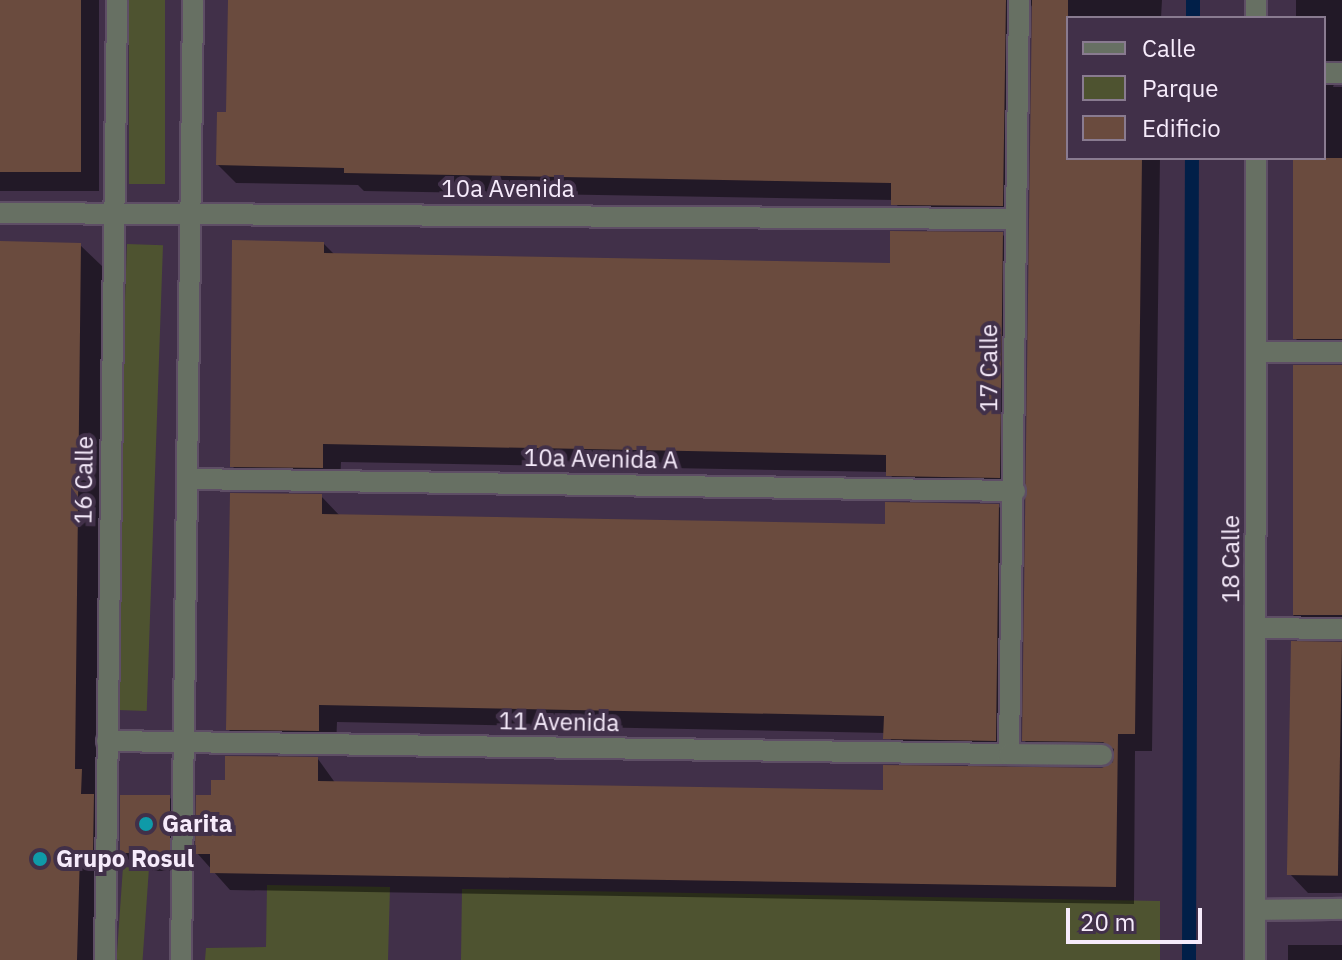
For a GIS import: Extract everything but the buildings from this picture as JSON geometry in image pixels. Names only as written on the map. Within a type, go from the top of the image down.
[{"type":"street","name":"16 Calle","points":[[105,960],[117,0]]},
{"type":"street","points":[[181,960],[193,0]]},
{"type":"street","name":"17 Calle","points":[[1010,745],[1019,0]]},
{"type":"street","name":"18 Calle","points":[[1255,960],[1256,160]]},
{"type":"street","name":"10a Avenida","points":[[0,213],[1015,219]]},
{"type":"street","points":[[1256,352],[1342,352]]},
{"type":"street","name":"10a Avenida A","points":[[187,479],[1015,491]]},
{"type":"street","points":[[1257,628],[1342,629]]},
{"type":"street","name":"11 Avenida","points":[[107,741],[1010,745],[1102,755]]},
{"type":"street","points":[[1256,910],[1342,909]]},
{"type":"green space","points":[[129,0],[165,0],[165,184],[129,184]]},
{"type":"green space","points":[[127,244],[163,245],[147,711],[111,710]]},
{"type":"green space","points":[[123,867],[149,869],[143,960],[117,960]]},
{"type":"green space","points":[[267,885],[390,887],[388,960],[205,960],[206,948],[266,947]]},
{"type":"green space","points":[[462,889],[1160,901],[1160,960],[461,960]]},
{"type":"waterway","points":[[1193,0],[1193,16]]},
{"type":"waterway","points":[[1189,960],[1192,160]]},
{"type":"place","name":"Garita","points":[[146,824]]},
{"type":"place","name":"Grupo Rosul","points":[[40,859]]}]
